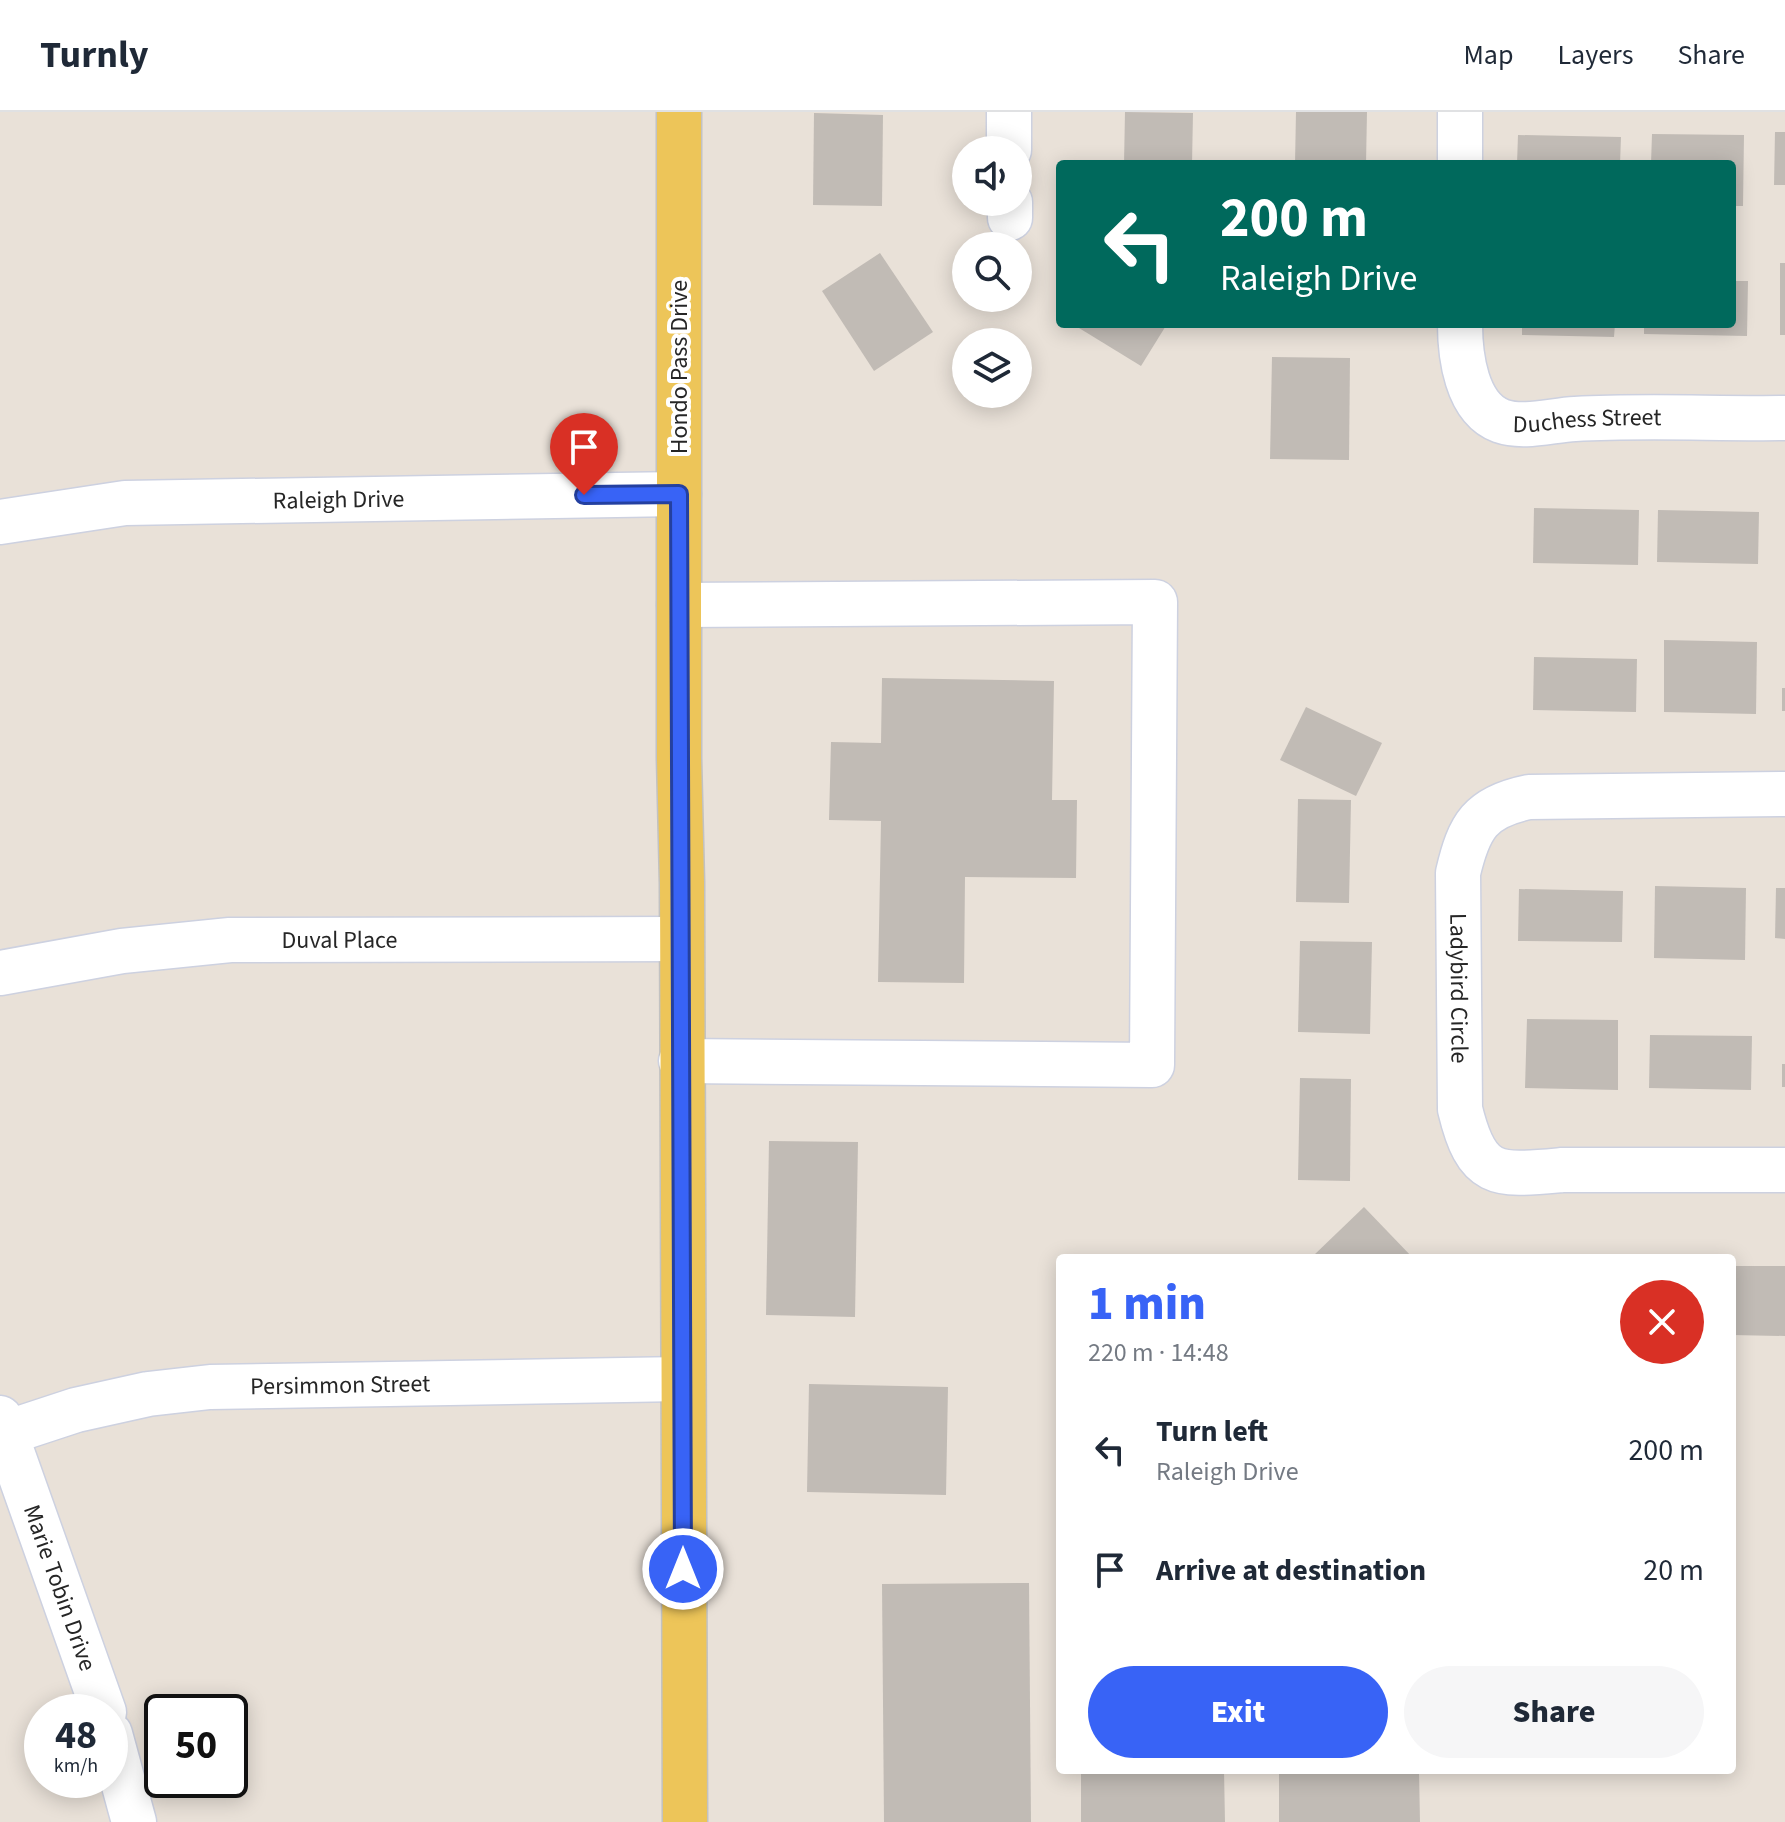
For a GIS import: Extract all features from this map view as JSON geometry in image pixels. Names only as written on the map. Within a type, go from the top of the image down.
[{"type":"main road","name":"Hondo Pass Drive","points":[[679,112],[685,1822]]},
{"type":"street","points":[[1009,112],[1009,136]]},
{"type":"street","points":[[1460,112],[1460,160]]},
{"type":"street","name":"Duchess Street","points":[[1460,328],[1460,351],[1473,392],[1485,409],[1501,421],[1538,424],[1573,419],[1785,418]]},
{"type":"street","name":"Raleigh Drive","points":[[0,522],[125,503],[679,494]]},
{"type":"street","points":[[679,605],[1155,602],[1152,1065],[681,1061]]},
{"type":"street","name":"Ladybird Circle","points":[[1785,794],[1529,797],[1509,801],[1483,814],[1465,845],[1458,873],[1460,1109],[1467,1139],[1482,1163],[1495,1169],[1528,1173],[1562,1170],[1785,1170]]},
{"type":"street","name":"Duval Place","points":[[0,973],[122,951],[230,940],[681,939]]},
{"type":"street","name":"Persimmon Street","points":[[3,1426],[148,1394],[210,1387],[682,1379]]},
{"type":"street","name":"Marie Tobin Drive","points":[[3,1426],[98,1694]]},
{"type":"street","points":[[127,1798],[134,1822]]},
{"type":"building","points":[[1125,112],[1193,113],[1192,160],[1124,160]]},
{"type":"building","points":[[1296,112],[1367,112],[1366,160],[1295,160]]},
{"type":"building","points":[[814,113],[883,115],[882,206],[813,205]]},
{"type":"building","points":[[1775,132],[1785,132],[1785,185],[1774,185]]},
{"type":"building","points":[[1652,134],[1744,135],[1743,206],[1736,206],[1736,160],[1651,160]]},
{"type":"building","points":[[1518,135],[1621,137],[1620,160],[1517,160]]},
{"type":"building","points":[[880,253],[933,332],[874,371],[822,291]]},
{"type":"building","points":[[1780,263],[1785,263],[1785,335],[1780,335]]},
{"type":"building","points":[[1736,281],[1748,281],[1747,336],[1644,334],[1644,328],[1736,328]]},
{"type":"building","points":[[1079,328],[1165,328],[1141,366]]},
{"type":"building","points":[[1522,328],[1615,328],[1614,337],[1522,335]]},
{"type":"building","points":[[1272,357],[1350,358],[1349,460],[1270,459]]},
{"type":"building","points":[[1534,508],[1639,510],[1638,565],[1533,563]]},
{"type":"building","points":[[1658,510],[1759,512],[1758,564],[1657,562]]},
{"type":"building","points":[[1664,640],[1757,642],[1756,714],[1664,712]]},
{"type":"building","points":[[1534,657],[1637,659],[1636,712],[1533,710]]},
{"type":"building","points":[[882,678],[1054,681],[1052,800],[1077,800],[1076,878],[965,877],[964,983],[878,982],[881,821],[829,820],[831,742],[881,743]]},
{"type":"building","points":[[1782,688],[1785,688],[1785,711],[1782,711]]},
{"type":"building","points":[[1306,707],[1382,743],[1356,796],[1280,760]]},
{"type":"building","points":[[1298,799],[1351,800],[1349,903],[1296,902]]},
{"type":"building","points":[[1655,886],[1746,888],[1745,960],[1654,958]]},
{"type":"building","points":[[1776,888],[1785,888],[1785,939],[1775,938]]},
{"type":"building","points":[[1519,889],[1623,891],[1622,942],[1518,941]]},
{"type":"building","points":[[1300,941],[1372,942],[1370,1034],[1298,1032]]},
{"type":"building","points":[[1527,1019],[1618,1020],[1618,1090],[1525,1088]]},
{"type":"building","points":[[1650,1035],[1752,1036],[1751,1090],[1649,1088]]},
{"type":"building","points":[[1782,1064],[1785,1064],[1785,1087],[1782,1087]]},
{"type":"building","points":[[1300,1078],[1351,1079],[1350,1181],[1298,1180]]},
{"type":"building","points":[[769,1141],[858,1142],[855,1317],[766,1315]]},
{"type":"building","points":[[1364,1207],[1409,1254],[1315,1254]]},
{"type":"building","points":[[1736,1266],[1785,1266],[1785,1336],[1736,1335]]},
{"type":"building","points":[[809,1384],[948,1387],[946,1495],[807,1492]]},
{"type":"building","points":[[1029,1583],[1031,1822],[884,1822],[882,1584]]},
{"type":"building","points":[[1081,1774],[1224,1774],[1225,1822],[1081,1822]]},
{"type":"building","points":[[1279,1774],[1419,1774],[1420,1822],[1279,1822]]},
{"type":"route","points":[[584,495],[679,494],[683,1569]]}]
